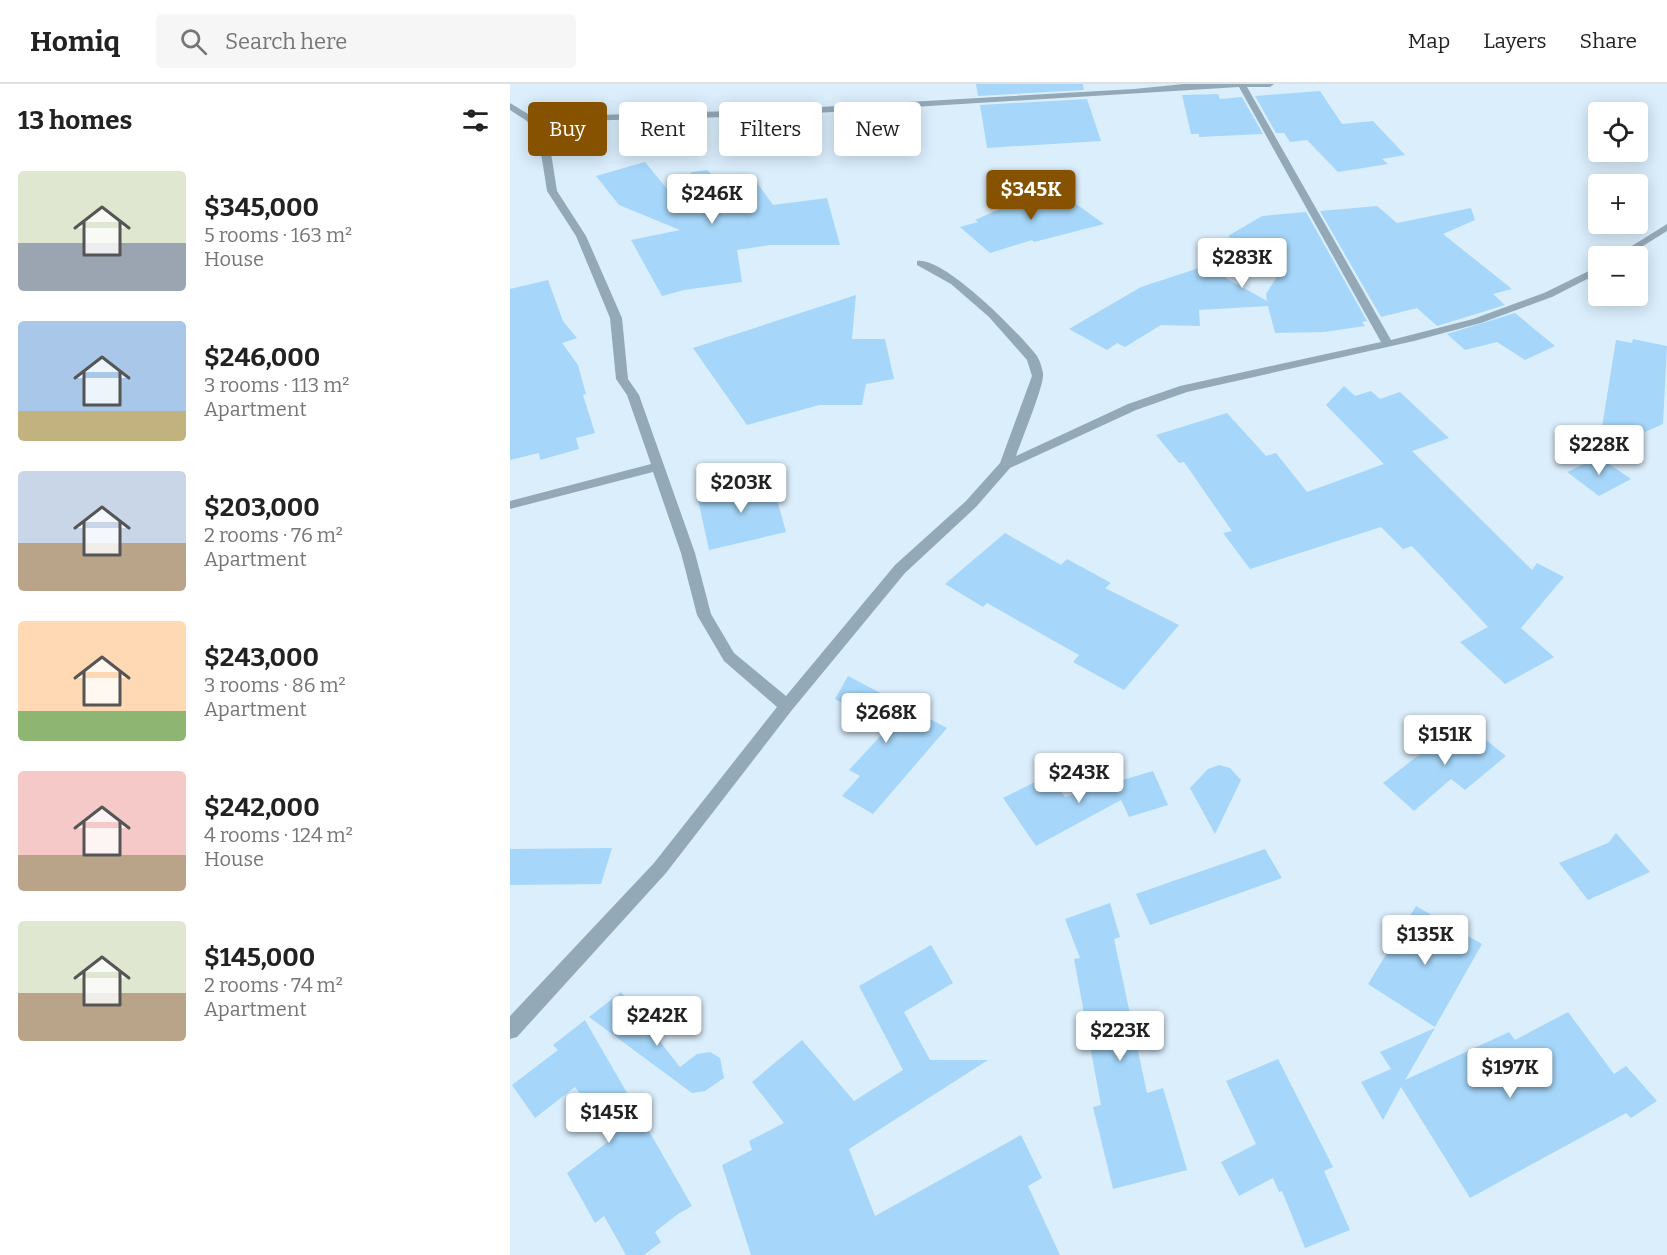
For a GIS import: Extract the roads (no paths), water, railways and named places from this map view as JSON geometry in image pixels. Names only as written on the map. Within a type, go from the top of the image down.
[{"type":"street","points":[[607,118],[789,112],[1270,84]]},
{"type":"street","points":[[1242,85],[1388,344]]},
{"type":"street","points":[[510,106],[528,118]]},
{"type":"street","points":[[546,156],[552,191],[581,236],[615,318],[622,379],[633,395],[656,467],[688,553],[704,615],[729,657],[787,706]]},
{"type":"street","points":[[1637,246],[1667,227]]},
{"type":"street","points":[[510,1030],[660,868],[787,706],[900,569],[971,504],[1006,465],[1038,376],[1033,359],[993,315],[955,282],[921,263]]},
{"type":"street","points":[[1006,465],[1132,406],[1184,389],[1388,344],[1478,321],[1548,295],[1588,275]]},
{"type":"street","points":[[510,505],[656,467]]}]
